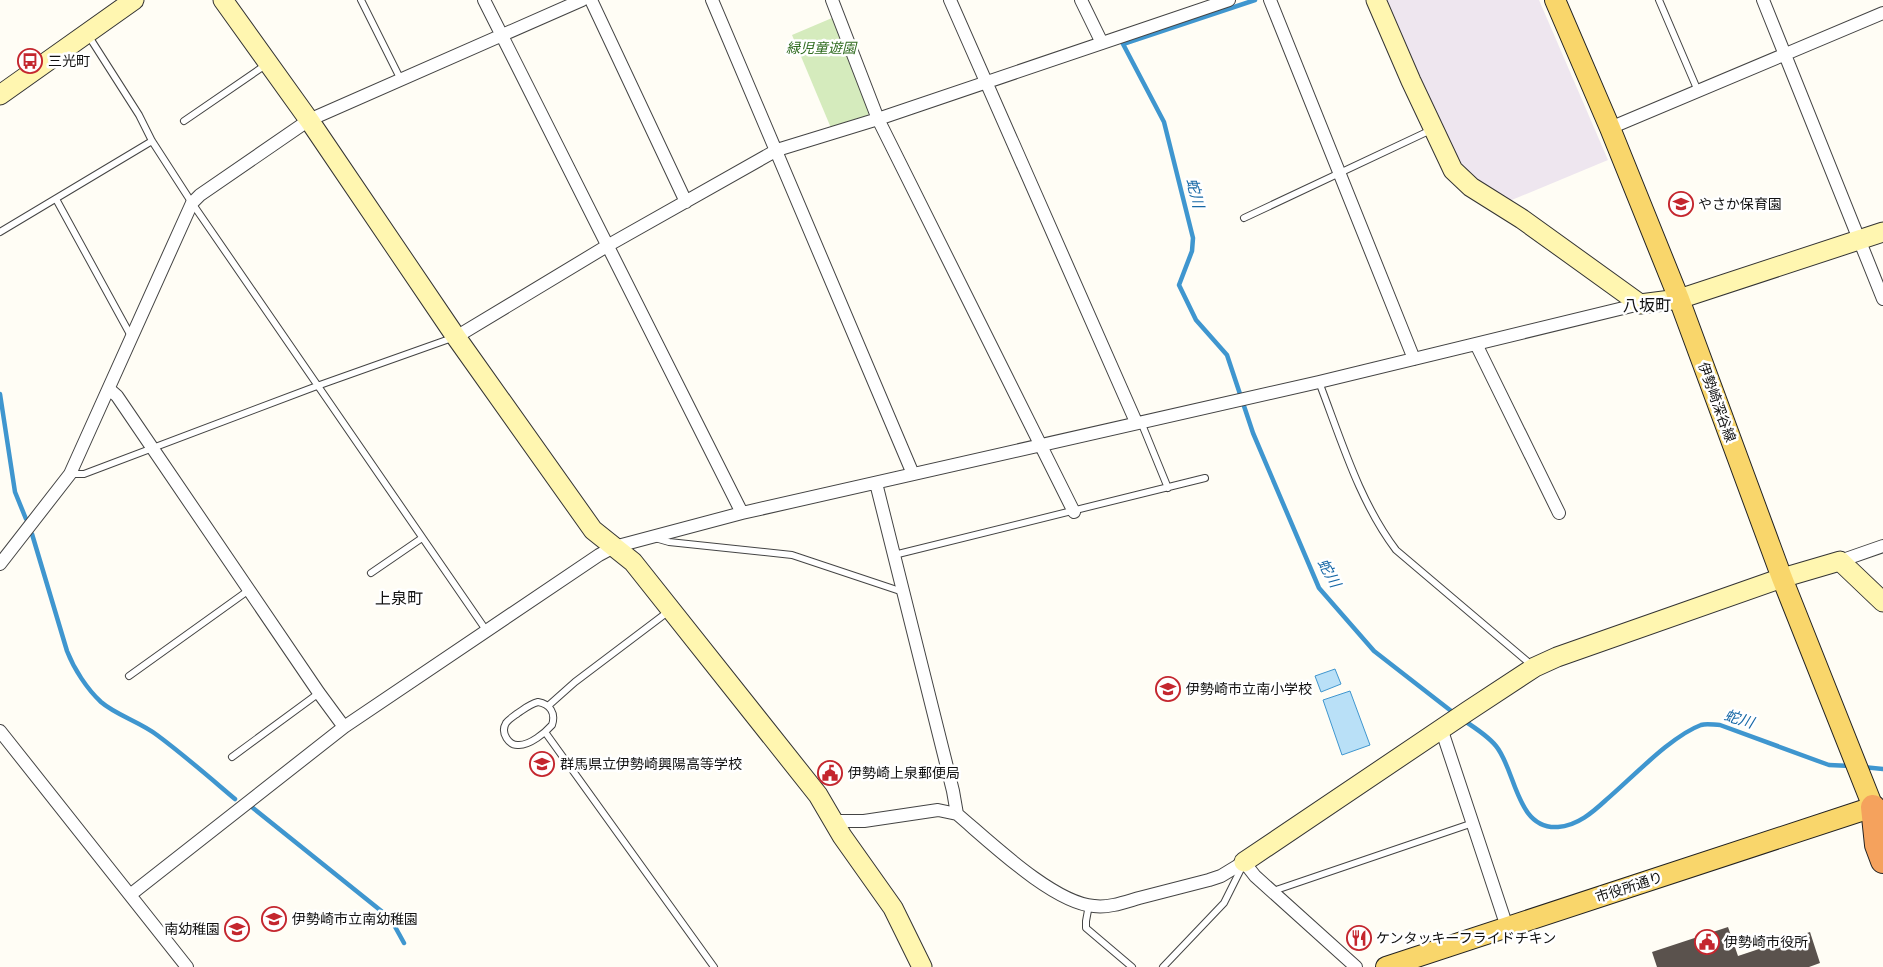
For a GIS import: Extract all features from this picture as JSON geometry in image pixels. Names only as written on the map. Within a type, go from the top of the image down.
[{"type":"highway","points":[[1880,811],[1877,845],[1883,861]]},
{"type":"main road","name":"伊勢崎深谷線","points":[[1555,0],[1610,128],[1679,299],[1782,578],[1859,776],[1880,811]]},
{"type":"main road","name":"市役所通り","points":[[1386,967],[1507,927],[1880,811]]},
{"type":"street","points":[[3,89],[88,34],[134,0]]},
{"type":"street","points":[[223,0],[309,120],[456,337],[593,530],[602,540],[633,562],[818,795],[833,821],[892,908],[922,967]]},
{"type":"street","points":[[484,0],[742,513]]},
{"type":"street","points":[[0,564],[70,474],[192,202],[309,120],[582,0]]},
{"type":"street","points":[[592,0],[686,202]]},
{"type":"street","points":[[712,0],[913,474]]},
{"type":"street","points":[[832,0],[878,119],[1074,512]]},
{"type":"street","points":[[950,0],[1139,422]]},
{"type":"street","points":[[1081,0],[1102,42]]},
{"type":"street","points":[[456,337],[608,246],[776,150],[878,119],[1229,0]]},
{"type":"street","points":[[1270,0],[1414,359]]},
{"type":"street","points":[[1376,0],[1453,170],[1471,187],[1522,219],[1640,304]]},
{"type":"street","points":[[1763,0],[1883,299]]},
{"type":"street","points":[[1610,128],[1883,13]]},
{"type":"street","points":[[130,895],[344,727],[486,630],[614,547],[742,513],[1320,382],[1640,304],[1679,299],[1883,232]]},
{"type":"street","points":[[1476,344],[1559,513]]},
{"type":"street","points":[[109,389],[117,396],[344,727]]},
{"type":"street","points":[[876,483],[953,791],[957,814]]},
{"type":"street","points":[[833,821],[864,821],[938,810],[957,814],[1017,865],[1055,892],[1070,900],[1089,906],[1114,905],[1221,876],[1535,667],[1580,648],[1782,578],[1883,546]]},
{"type":"street","points":[[1840,561],[1883,602]]},
{"type":"street","points":[[1446,725],[1473,823],[1507,927]]},
{"type":"street","points":[[0,731],[187,967]]},
{"type":"street","points":[[1244,862],[1255,876],[1272,892],[1356,967]]},
{"type":"lane","points":[[361,0],[401,80]]},
{"type":"lane","points":[[1659,0],[1698,92]]},
{"type":"lane","points":[[88,34],[139,115],[152,141],[192,202],[486,630]]},
{"type":"lane","points":[[184,121],[268,63]]},
{"type":"lane","points":[[1244,218],[1434,129]]},
{"type":"lane","points":[[0,232],[152,141]]},
{"type":"lane","points":[[56,199],[132,337]]},
{"type":"lane","points":[[70,474],[84,474],[317,386],[456,337]]},
{"type":"lane","points":[[1320,382],[1353,472],[1384,534],[1396,550],[1535,667]]},
{"type":"lane","points":[[1139,422],[1168,488]]},
{"type":"lane","points":[[894,555],[1074,512],[1205,478]]},
{"type":"lane","points":[[649,537],[669,542],[792,554],[903,592]]},
{"type":"lane","points":[[371,573],[422,538]]},
{"type":"lane","points":[[129,676],[249,590]]},
{"type":"lane","points":[[548,706],[575,682],[671,610]]},
{"type":"lane","points":[[232,757],[319,693]]},
{"type":"lane","points":[[538,702],[548,706],[553,720],[552,725],[545,732],[521,746],[512,743],[505,736],[504,731],[507,722],[528,706],[538,702]]},
{"type":"lane","points":[[545,732],[714,967]]},
{"type":"lane","points":[[1272,892],[1473,823]]},
{"type":"lane","points":[[1163,967],[1224,903],[1244,862]]},
{"type":"lane","points":[[1089,906],[1086,928],[1132,967]]},
{"type":"shaded area","points":[[1384,0],[1539,0],[1608,160],[1507,202],[1469,176],[1455,159]]},
{"type":"green space","name":"緑児童遊園","points":[[832,18],[869,113],[867,116],[831,128],[792,35]]},
{"type":"water","points":[[1335,669],[1341,684],[1321,692],[1315,676]]},
{"type":"water","points":[[1350,691],[1370,745],[1342,755],[1323,700]]},
{"type":"building","name":"伊勢崎市役所","points":[[1728,927],[1738,956],[1810,932],[1820,963],[1809,967],[1657,967],[1652,952]]},
{"type":"waterway","name":"蛇川","points":[[1255,0],[1123,44],[1164,122],[1193,238],[1192,251],[1179,285],[1196,320],[1227,355],[1253,433],[1319,588],[1374,651],[1455,714]]},
{"type":"waterway","points":[[0,394],[15,492],[26,519]]},
{"type":"waterway","points":[[32,534],[67,651],[77,672],[86,685],[107,707],[157,735],[235,799]]},
{"type":"waterway","name":"蛇川","points":[[1463,720],[1485,735],[1496,746],[1503,756],[1525,809],[1533,819],[1544,825],[1558,827],[1572,824],[1590,814],[1677,738],[1703,724],[1720,725],[1829,765],[1851,766]]},
{"type":"waterway","name":"蛇川","points":[[1863,767],[1883,769]]},
{"type":"waterway","points":[[253,808],[385,914],[393,923],[404,943]]},
{"type":"place","name":"三光町","points":[[30,61]]},
{"type":"place","name":"やさか保育園","points":[[1681,204]]},
{"type":"place","name":"伊勢崎市立南小学校","points":[[1168,689]]},
{"type":"place","name":"群馬県立伊勢崎興陽高等学校","points":[[542,764]]},
{"type":"place","name":"伊勢崎上泉郵便局","points":[[830,773]]},
{"type":"place","name":"伊勢崎市立南幼稚園","points":[[274,919]]},
{"type":"place","name":"南幼稚園","points":[[237,929]]},
{"type":"place","name":"ケンタッキーフライドチキン","points":[[1359,938]]},
{"type":"place","name":"伊勢崎市役所","points":[[1707,942]]},
{"type":"district","name":"八坂町","points":[[1647,305]]},
{"type":"district","name":"上泉町","points":[[399,598]]}]
